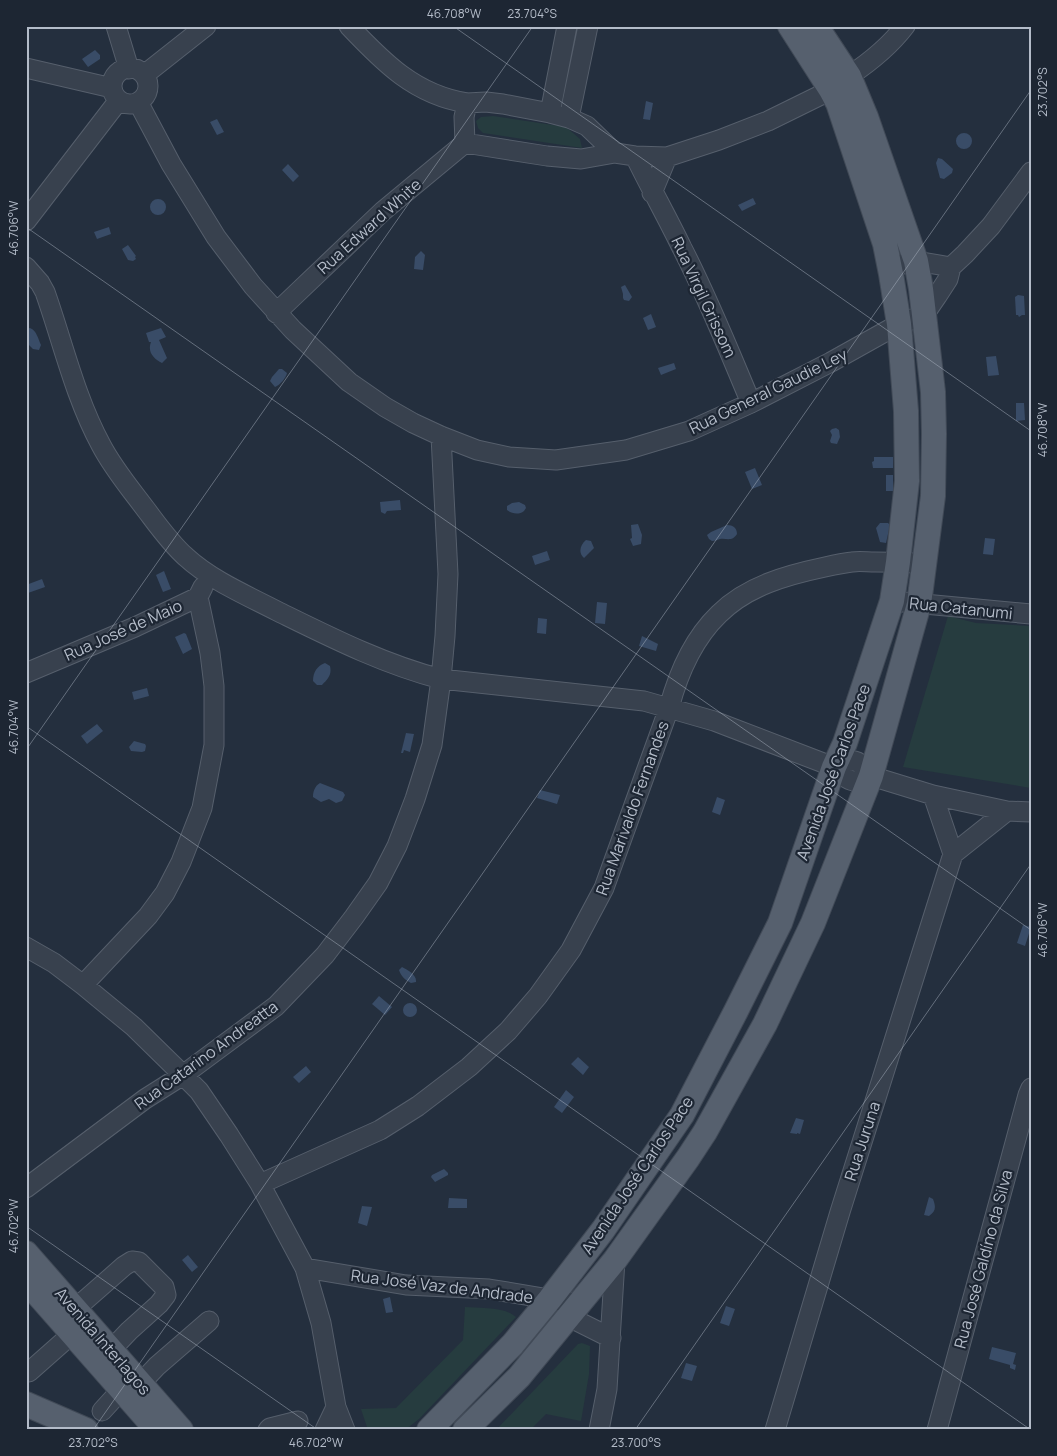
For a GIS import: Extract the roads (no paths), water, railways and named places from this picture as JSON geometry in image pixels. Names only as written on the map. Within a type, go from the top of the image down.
[{"type":"main road","name":"Avenida José Carlos Pace","points":[[465,1430],[519,1377],[615,1260],[705,1132],[765,1024],[812,923],[871,776],[919,604],[933,496],[934,434],[933,392],[916,261],[866,117],[840,83],[790,26]]},
{"type":"main road","points":[[816,26],[840,83]]},
{"type":"main road","name":"Avenida José Carlos Pace","points":[[429,1430],[513,1344],[550,1299],[603,1230],[682,1114],[780,923],[834,767],[846,743],[892,601],[907,481],[906,411],[898,324],[885,244],[838,103],[840,83]]},
{"type":"main road","name":"Avenida Interlagos","points":[[26,1253],[111,1350],[157,1430]]},
{"type":"main road","name":"Avenida Interlagos","points":[[26,1281],[72,1334],[181,1430]]},
{"type":"main road","points":[[26,1404],[86,1430]]},
{"type":"street","points":[[116,26],[136,72]]},
{"type":"street","points":[[136,72],[206,26]]},
{"type":"street","points":[[349,26],[378,57],[411,82],[439,96],[467,103],[486,102],[569,118],[587,126],[616,152]]},
{"type":"street","points":[[550,113],[567,26]]},
{"type":"street","points":[[569,118],[588,26]]},
{"type":"street","points":[[467,103],[464,117],[465,142],[547,156],[581,159],[616,152],[635,156],[667,157],[768,121],[840,83],[884,50],[905,26]]},
{"type":"street","points":[[26,68],[116,94],[127,104],[138,102],[147,93],[147,80],[136,72],[122,70],[117,75],[113,81],[116,94],[26,221]]},
{"type":"street","name":"Rua General Gaudie Ley","points":[[138,102],[171,164],[206,221],[234,262],[276,313],[349,382],[367,396],[413,423],[477,450],[509,456],[556,460],[626,450],[689,431],[751,403],[831,362],[898,324],[924,315]]},
{"type":"street","points":[[581,159],[587,126]]},
{"type":"street","name":"Rua Edward White","points":[[276,313],[383,212],[465,142]]},
{"type":"street","name":"Rua Virgil Grissom","points":[[635,156],[652,193],[683,249],[724,338],[751,403]]},
{"type":"street","points":[[652,193],[667,157]]},
{"type":"street","points":[[924,315],[948,279],[951,267],[991,226],[1031,172]]},
{"type":"street","points":[[890,267],[916,261],[951,267]]},
{"type":"street","points":[[26,267],[45,292],[79,397],[102,447],[117,471],[156,522],[185,556],[211,576],[350,647],[441,679],[644,701],[714,721],[834,767],[845,761],[852,760],[864,765],[871,776],[933,795],[1007,811],[1031,812]]},
{"type":"street","name":"Rua Catarino Andreatta","points":[[26,1188],[145,1099],[184,1074],[276,1006],[325,955],[378,883],[397,846],[415,799],[432,745],[441,679],[448,574],[441,436]]},
{"type":"street","name":"Rua Marivaldo Fernandes","points":[[260,1184],[380,1130],[418,1106],[469,1066],[508,1031],[538,996],[572,950],[604,888],[669,708],[674,687],[685,662],[698,640],[718,614],[745,594],[777,579],[817,569],[853,562],[924,564]]},
{"type":"street","name":"Rua José de Maio","points":[[26,673],[135,627],[198,597],[203,586],[211,576]]},
{"type":"street","points":[[83,985],[148,916],[165,893],[181,862],[202,808],[214,745],[214,686],[210,653],[198,597]]},
{"type":"street","name":"Rua Catanumi","points":[[892,601],[1031,614]]},
{"type":"street","points":[[933,795],[953,854],[1007,811]]},
{"type":"street","name":"Rua Juruna","points":[[775,1430],[840,1212],[953,854]]},
{"type":"street","points":[[26,948],[54,963],[134,1027],[184,1074],[199,1091],[230,1135],[260,1184],[305,1268],[320,1323],[336,1407],[345,1430]]},
{"type":"street","name":"Rua José Galdíno da Silva","points":[[937,1430],[1031,1088]]},
{"type":"street","points":[[599,1430],[607,1389],[615,1260]]},
{"type":"street","points":[[75,1309],[132,1261],[139,1262],[164,1286],[166,1296],[111,1350]]},
{"type":"street","name":"Rua José Vaz de Andrade","points":[[305,1268],[406,1285],[489,1289],[550,1299],[574,1311],[610,1338]]},
{"type":"street","points":[[102,1411],[209,1321]]},
{"type":"street","points":[[29,1372],[72,1334]]},
{"type":"street","points":[[325,1430],[336,1407]]},
{"type":"street","points":[[268,1430],[298,1422]]},
{"type":"water","points":[[95,50],[100,55],[100,59],[88,67],[82,59]]},
{"type":"water","points":[[646,101],[653,103],[650,120],[643,119]]},
{"type":"water","points":[[217,119],[224,132],[217,135],[210,122]]},
{"type":"water","points":[[964,133],[972,141],[964,149],[956,141]]},
{"type":"water","points":[[938,158],[942,159],[953,169],[952,173],[944,179],[940,178],[936,163]]},
{"type":"water","points":[[288,164],[299,176],[293,182],[282,170]]},
{"type":"water","points":[[753,198],[756,204],[742,211],[738,205]]},
{"type":"water","points":[[158,199],[164,201],[166,207],[164,213],[158,215],[152,213],[150,207],[152,201]]},
{"type":"water","points":[[109,227],[111,234],[97,239],[94,232]]},
{"type":"water","points":[[128,245],[136,256],[136,259],[133,261],[128,260],[122,249]]},
{"type":"water","points":[[421,251],[425,255],[423,270],[414,269],[415,257]]},
{"type":"water","points":[[625,285],[632,297],[629,301],[623,298],[621,287]]},
{"type":"water","points":[[1018,295],[1024,296],[1025,315],[1019,317],[1016,315],[1015,297]]},
{"type":"water","points":[[651,314],[656,327],[648,330],[643,318]]},
{"type":"water","points":[[30,328],[34,331],[41,345],[39,350],[33,349],[26,342],[26,329]]},
{"type":"water","points":[[161,328],[166,337],[159,340],[167,358],[162,363],[152,355],[150,349],[151,342],[149,342],[146,333]]},
{"type":"water","points":[[996,356],[999,375],[988,376],[986,357]]},
{"type":"water","points":[[674,363],[676,369],[661,375],[658,368]]},
{"type":"water","points":[[279,369],[287,373],[279,385],[275,387],[270,381]]},
{"type":"water","points":[[1016,403],[1024,403],[1025,420],[1016,421]]},
{"type":"water","points":[[836,428],[839,430],[840,437],[837,444],[830,441],[832,435],[830,431]]},
{"type":"water","points":[[874,457],[893,457],[893,468],[873,468],[872,462]]},
{"type":"water","points":[[755,468],[762,485],[752,489],[745,472]]},
{"type":"water","points":[[886,475],[893,475],[893,491],[886,491]]},
{"type":"water","points":[[400,500],[401,510],[387,511],[385,514],[381,512],[380,502]]},
{"type":"water","points":[[519,502],[525,505],[526,508],[524,511],[516,514],[507,510],[507,506]]},
{"type":"water","points":[[880,523],[888,523],[890,525],[886,543],[880,542],[876,528]]},
{"type":"water","points":[[638,524],[642,535],[641,544],[633,546],[630,539],[632,538],[631,525]]},
{"type":"water","points":[[727,525],[733,526],[736,530],[737,534],[733,538],[715,541],[709,539],[707,535]]},
{"type":"water","points":[[985,538],[995,539],[993,555],[983,554]]},
{"type":"water","points":[[586,540],[591,541],[594,548],[584,558],[580,549]]},
{"type":"water","points":[[547,551],[550,560],[535,565],[532,556]]},
{"type":"water","points":[[164,571],[171,589],[163,592],[156,575]]},
{"type":"water","points":[[42,579],[45,587],[28,593],[26,585]]},
{"type":"water","points":[[597,602],[607,603],[605,624],[595,623]]},
{"type":"water","points":[[538,618],[547,619],[546,634],[537,633]]},
{"type":"water","points":[[184,633],[192,649],[183,654],[175,637]]},
{"type":"water","points":[[642,636],[658,644],[656,651],[639,646]]},
{"type":"water","points":[[325,663],[330,666],[330,674],[322,685],[317,685],[313,681],[315,672]]},
{"type":"water","points":[[147,688],[149,696],[134,700],[132,692]]},
{"type":"water","points":[[97,724],[103,731],[87,744],[81,736]]},
{"type":"water","points":[[406,733],[414,734],[410,752],[404,750],[401,753]]},
{"type":"water","points":[[134,741],[145,744],[145,751],[131,751],[129,747]]},
{"type":"water","points":[[320,783],[343,792],[345,795],[342,801],[336,803],[329,799],[321,802],[313,797],[315,789]]},
{"type":"water","points":[[540,790],[560,795],[557,804],[537,798]]},
{"type":"water","points":[[717,797],[725,800],[720,815],[712,812]]},
{"type":"water","points":[[1023,925],[1031,927],[1025,946],[1017,943]]},
{"type":"water","points":[[402,967],[414,975],[416,982],[411,983],[403,978],[399,970]]},
{"type":"water","points":[[379,996],[392,1007],[385,1015],[372,1004]]},
{"type":"water","points":[[407,1003],[413,1003],[417,1010],[413,1017],[407,1017],[403,1013],[403,1007]]},
{"type":"water","points":[[578,1057],[589,1067],[583,1075],[571,1064]]},
{"type":"water","points":[[306,1066],[311,1072],[299,1083],[293,1077]]},
{"type":"water","points":[[566,1090],[574,1097],[562,1113],[554,1107]]},
{"type":"water","points":[[796,1118],[804,1120],[800,1134],[790,1133]]},
{"type":"water","points":[[444,1169],[448,1175],[435,1182],[431,1177],[432,1175]]},
{"type":"water","points":[[929,1197],[933,1199],[935,1207],[929,1216],[924,1215]]},
{"type":"water","points":[[449,1198],[467,1199],[467,1208],[448,1208]]},
{"type":"water","points":[[362,1206],[372,1207],[367,1226],[358,1223]]},
{"type":"water","points":[[188,1255],[198,1267],[192,1272],[182,1260]]},
{"type":"water","points":[[390,1297],[393,1312],[386,1313],[383,1299]]},
{"type":"water","points":[[726,1306],[735,1309],[729,1326],[720,1323]]},
{"type":"water","points":[[992,1347],[1016,1353],[1013,1364],[1016,1365],[1015,1370],[1010,1368],[1010,1365],[989,1359]]},
{"type":"water","points":[[686,1363],[697,1366],[692,1381],[681,1378]]}]
